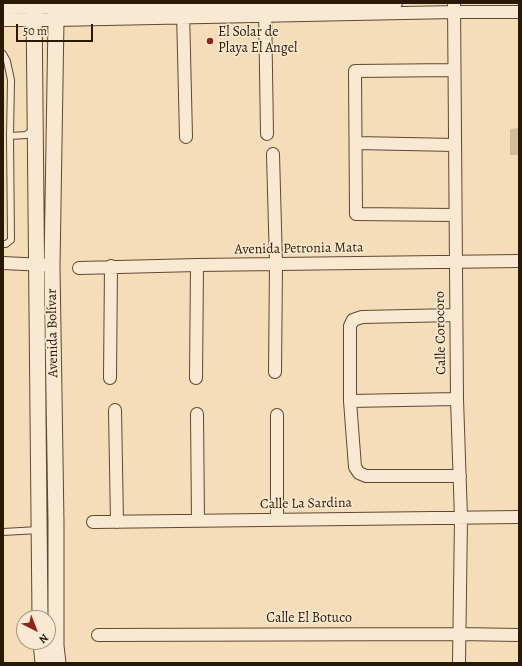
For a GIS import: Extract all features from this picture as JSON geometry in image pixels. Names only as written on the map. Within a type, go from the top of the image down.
[{"type":"street","points":[[265,11],[396,3]]},
{"type":"street","points":[[55,10],[155,5],[183,12]]},
{"type":"street","points":[[3,8],[34,10],[183,12],[243,9],[265,11],[454,8],[519,12]]},
{"type":"street","name":"Calle Corocoro","points":[[454,8],[457,399],[461,518],[459,663]]},
{"type":"street","points":[[3,20],[34,10]]},
{"type":"street","name":"Avenida Bolívar","points":[[34,10],[35,129],[44,265],[56,523],[56,646],[58,663]]},
{"type":"street","name":"Avenida Bolívar","points":[[40,610],[39,530],[44,265],[55,10]]},
{"type":"street","points":[[265,11],[267,134]]},
{"type":"street","points":[[183,12],[186,137]]},
{"type":"street","points":[[454,70],[355,71],[356,214],[455,215]]},
{"type":"street","points":[[356,143],[455,145]]},
{"type":"street","points":[[273,154],[276,264],[275,372]]},
{"type":"street","name":"Avenida Petronia Mata","points":[[79,268],[112,266],[519,262]]},
{"type":"street","points":[[3,263],[44,265]]},
{"type":"street","points":[[196,378],[197,265]]},
{"type":"street","points":[[110,378],[112,266]]},
{"type":"street","points":[[456,315],[362,317],[353,320],[350,326],[350,401],[355,467],[359,473],[366,476],[460,476]]},
{"type":"street","points":[[350,401],[457,399]]},
{"type":"street","points":[[115,410],[118,522]]},
{"type":"street","points":[[197,414],[198,521]]},
{"type":"street","points":[[277,416],[277,520]]},
{"type":"street","name":"Calle La Sardina","points":[[93,522],[519,517]]},
{"type":"street","name":"Calle El Botuco","points":[[98,635],[459,634],[519,636]]},
{"type":"street","points":[[42,650],[43,663]]},
{"type":"lane","points":[[3,54],[7,61],[11,80],[11,240],[6,244],[3,244]]},
{"type":"lane","points":[[10,136],[26,135],[35,129]]},
{"type":"lane","points":[[3,532],[39,530]]},
{"type":"shaded area","points":[[519,128],[519,155],[510,155],[510,129]]},
{"type":"place","name":"El Solar de Playa El Angel","points":[[210,41]]}]
